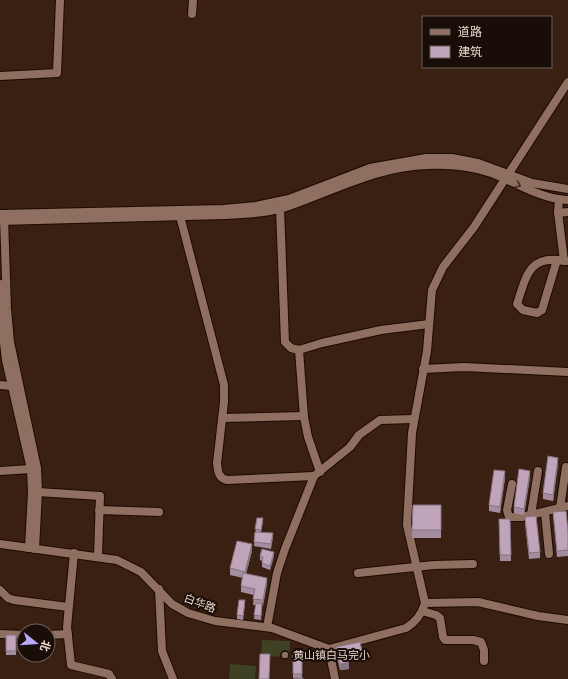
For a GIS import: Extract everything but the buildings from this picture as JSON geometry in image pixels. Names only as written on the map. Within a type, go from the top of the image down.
[{"type":"street","points":[[0,76],[57,72],[60,0]]},
{"type":"street","points":[[192,14],[193,0]]},
{"type":"street","points":[[335,679],[329,649],[406,628],[417,619],[422,611],[425,602],[407,525],[413,419],[423,369],[432,290],[439,272],[474,227],[505,176],[548,115],[568,82]]},
{"type":"street","points":[[2,218],[223,209],[256,206],[289,200],[370,168],[426,158],[465,160],[492,166],[505,176],[537,193],[564,199],[558,213],[563,261],[542,310],[537,313],[521,308],[518,304],[529,270],[535,265],[544,261],[563,261]]},
{"type":"street","points":[[2,218],[239,214],[291,206],[372,175],[409,167],[439,164],[464,166],[544,186],[568,189]]},
{"type":"street","points":[[280,208],[285,342],[291,348],[299,350],[322,343],[380,330],[429,324]]},
{"type":"street","points":[[558,213],[568,212]]},
{"type":"street","points":[[180,216],[214,350],[223,377],[224,393],[217,463],[218,473],[222,478],[227,480],[317,474]]},
{"type":"street","points":[[2,218],[10,342],[16,376],[36,460],[38,492],[32,548]]},
{"type":"street","points":[[0,284],[4,342],[12,386],[31,469],[32,548]]},
{"type":"street","points":[[299,350],[304,416],[317,474]]},
{"type":"street","points":[[423,369],[464,367],[568,372]]},
{"type":"street","points":[[0,385],[12,386]]},
{"type":"street","points":[[222,418],[304,416]]},
{"type":"street","points":[[267,627],[278,573],[285,549],[317,474],[350,447],[359,435],[380,420],[413,419]]},
{"type":"street","points":[[512,484],[507,510],[509,517],[531,515],[564,507],[566,467]]},
{"type":"street","points":[[0,471],[31,469]]},
{"type":"street","points":[[531,515],[538,471]]},
{"type":"street","points":[[38,492],[100,496],[98,556]]},
{"type":"street","points":[[99,510],[159,512]]},
{"type":"street","points":[[545,512],[549,554]]},
{"type":"street","name":"白华路","points":[[0,544],[98,556],[118,560],[130,564],[147,576],[172,604],[197,616],[215,621],[267,627],[329,649]]},
{"type":"street","points":[[74,553],[68,606],[68,634],[71,665],[109,674],[112,679]]},
{"type":"street","points":[[358,573],[417,567],[473,564]]},
{"type":"street","points":[[159,589],[162,651],[173,679]]},
{"type":"street","points":[[0,590],[8,598],[14,600],[68,606]]},
{"type":"street","points":[[425,602],[478,602],[538,616],[568,620]]},
{"type":"street","points":[[422,611],[434,614],[440,618],[443,637],[445,640],[473,640],[481,642],[484,650],[484,661]]},
{"type":"street","points":[[0,634],[16,635]]},
{"type":"street","points":[[56,635],[68,634]]},
{"type":"green space","points":[[262,640],[290,641],[289,657],[261,656]]},
{"type":"green space","points":[[230,664],[256,666],[255,679],[229,679]]},
{"type":"place","name":"黄山镇白马完小","points":[[285,655]]}]
